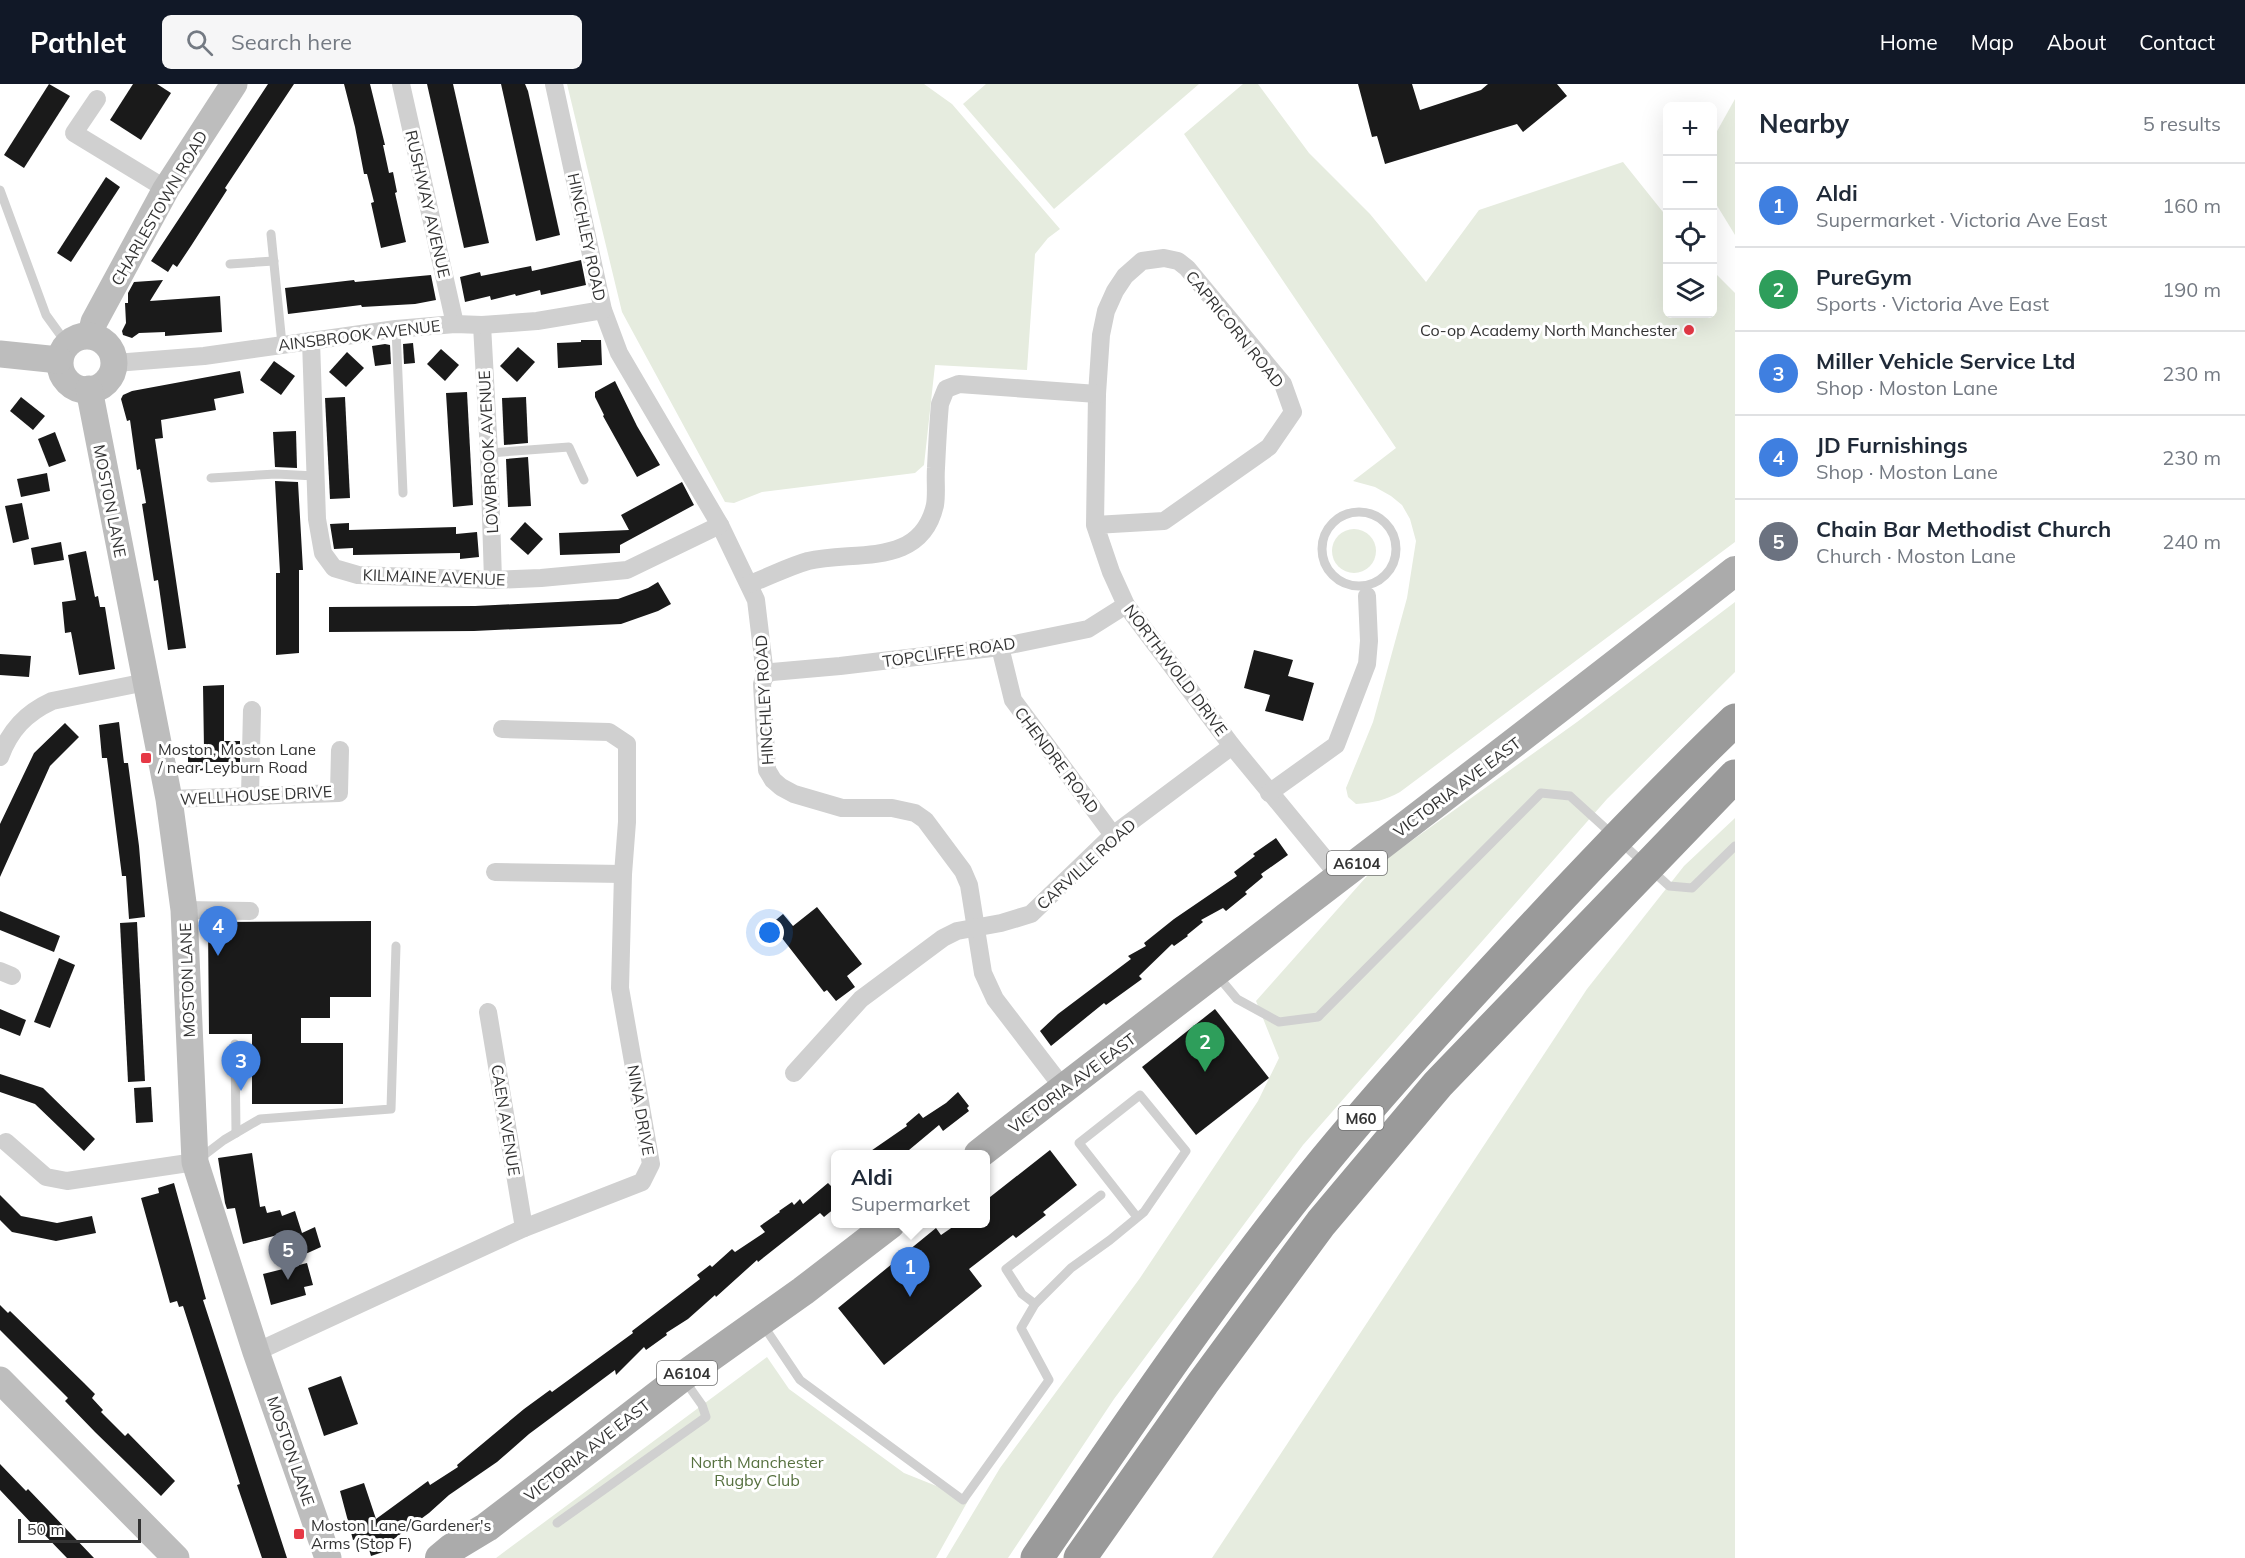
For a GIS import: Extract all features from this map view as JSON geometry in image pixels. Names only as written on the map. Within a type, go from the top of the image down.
[{"type":"highway","name":"M60","points":[[1037,1558],[1173,1361],[1289,1205],[1385,1089],[1552,906],[1695,758],[1735,720]]},
{"type":"highway","name":"M60","points":[[1080,1558],[1203,1383],[1321,1223],[1438,1084],[1735,776]]},
{"type":"main road","name":"VICTORIA AVE EAST","points":[[985,1150],[1735,572]]},
{"type":"main road","name":"VICTORIA AVE EAST","points":[[440,1558],[487,1527],[682,1377],[804,1291],[885,1228]]},
{"type":"main road","name":"A6104","points":[[470,1558],[487,1527]]},
{"type":"street","name":"CHARLESTOWN ROAD","points":[[72,346],[94,322],[166,189],[234,84]]},
{"type":"street","name":"RUSHWAY AVENUE","points":[[401,84],[455,324]]},
{"type":"street","name":"HINCHLEY ROAD","points":[[554,84],[603,310],[619,353],[720,525],[756,600],[765,675],[762,684],[766,770],[773,780],[794,794],[842,808],[892,808],[915,813],[925,820],[963,871],[969,885],[983,973],[995,999],[1064,1089]]},
{"type":"street","points":[[97,99],[74,133],[166,189]]},
{"type":"street","name":"CAPRICORN ROAD","points":[[1095,525],[1164,521],[1269,447],[1293,412],[1283,384],[1187,268],[1178,261],[1164,258],[1142,261],[1125,276],[1115,291],[1106,311],[1101,335],[1097,394]]},
{"type":"street","name":"AINSBROOK AVENUE","points":[[115,363],[204,356],[396,329],[537,321],[603,310]]},
{"type":"street","name":"LOWBROOK AVENUE","points":[[482,325],[493,580]]},
{"type":"street","name":"KILMAINE AVENUE","points":[[311,341],[317,519],[323,553],[334,568],[358,575],[493,580],[627,570],[720,525]]},
{"type":"street","points":[[0,354],[72,346],[107,343],[113,353],[115,363],[107,381],[89,390],[78,389],[65,382],[61,374],[72,346]]},
{"type":"street","points":[[749,585],[782,569],[810,561],[892,551],[906,546],[918,537],[928,523],[935,504],[940,404],[946,389],[959,384],[1097,394]]},
{"type":"street","name":"MOSTON LANE","points":[[89,390],[169,800],[184,910],[195,1162],[256,1352],[328,1558]]},
{"type":"street","name":"NORTHWOLD DRIVE","points":[[1097,394],[1095,525],[1111,572],[1126,605],[1232,746],[1339,876]]},
{"type":"street","points":[[1269,793],[1336,745],[1367,664],[1369,641],[1365,591]]},
{"type":"street","name":"TOPCLIFFE ROAD","points":[[765,675],[772,672],[999,646],[1088,629],[1126,605]]},
{"type":"street","name":"CHENDRE ROAD","points":[[999,646],[1013,700],[1113,835]]},
{"type":"street","points":[[0,757],[5,733],[27,715],[52,701],[147,682]]},
{"type":"street","points":[[250,795],[252,710]]},
{"type":"street","name":"NINA DRIVE","points":[[256,1352],[524,1228],[642,1182],[651,1164],[620,988],[623,874],[627,822],[627,744],[609,732],[502,729]]},
{"type":"street","name":"CARVILLE ROAD","points":[[794,1073],[861,999],[957,931],[1031,914],[1113,835],[1232,746]]},
{"type":"street","name":"WELLHOUSE DRIVE","points":[[169,800],[339,793],[340,750]]},
{"type":"street","points":[[495,872],[623,874]]},
{"type":"street","points":[[184,910],[250,911]]},
{"type":"street","name":"CAEN AVENUE","points":[[488,1012],[524,1228]]},
{"type":"street","points":[[6,1142],[46,1177],[67,1181],[195,1162]]},
{"type":"street","points":[[0,1380],[144,1543],[176,1558]]},
{"type":"street","points":[[0,1405],[101,1495]]},
{"type":"lane","points":[[0,190],[46,315],[72,346]]},
{"type":"lane","points":[[272,234],[282,344]]},
{"type":"lane","points":[[230,264],[274,261]]},
{"type":"lane","points":[[396,329],[402,493]]},
{"type":"lane","points":[[489,453],[569,447],[584,480]]},
{"type":"lane","points":[[211,478],[276,474],[315,476]]},
{"type":"lane","points":[[1364,512],[1378,517],[1390,528],[1396,542],[1395,557],[1389,572],[1365,591],[1334,576],[1325,564],[1323,556],[1325,533],[1335,521],[1348,513],[1364,512]]},
{"type":"lane","points":[[1216,974],[1237,999],[1279,1022],[1318,1017],[1541,793],[1570,796],[1669,886],[1692,888],[1735,846]]},
{"type":"lane","points":[[195,1162],[236,1132],[260,1119],[391,1109],[396,946]]},
{"type":"lane","points":[[235,1044],[236,1132]]},
{"type":"lane","points":[[760,1321],[800,1380],[963,1500],[1049,1380],[1021,1328],[1035,1304],[1071,1268],[1110,1240],[1137,1218],[1144,1212],[1186,1151],[1140,1095],[1079,1143],[1137,1218]]},
{"type":"lane","points":[[1035,1304],[1022,1294],[1006,1269],[1101,1195]]},
{"type":"lane","points":[[557,1523],[706,1417],[702,1405],[682,1377]]},
{"type":"green space","points":[[567,84],[924,84],[952,104],[1060,229],[1048,238],[1035,254],[1027,370],[935,365],[924,465],[915,473],[762,492],[734,503],[725,502],[622,312]]},
{"type":"green space","points":[[986,84],[1199,84],[1054,209],[963,104]]},
{"type":"green space","points":[[1243,84],[1258,84],[1309,153],[1370,214],[1426,282],[1479,210],[1623,162],[1663,212],[1663,318],[1717,318],[1717,275],[1735,293],[1735,542],[1400,792],[1374,802],[1356,804],[1348,797],[1346,788],[1373,722],[1407,598],[1416,541],[1410,519],[1402,505],[1375,487],[1353,481],[1396,448],[1184,134]]},
{"type":"green space","points":[[1735,99],[1735,235],[1717,206],[1717,131]]},
{"type":"green space","points":[[1354,529],[1369,536],[1376,551],[1369,566],[1354,573],[1339,566],[1332,551],[1339,536]]},
{"type":"green space","points":[[1735,602],[1735,672],[1607,799],[1303,1145],[1114,1399],[1008,1558],[946,1558],[1000,1468],[1140,1278],[1258,1101],[1279,1058],[1256,1001],[1375,867],[1577,722]]},
{"type":"green space","points":[[1735,818],[1735,1558],[1212,1558],[1587,989],[1684,866]]},
{"type":"green space","name":"North Manchester Rugby Club","points":[[767,1357],[789,1389],[904,1473],[969,1499],[936,1558],[496,1558]]},
{"type":"building","points":[[49,84],[70,96],[24,168],[4,155]]},
{"type":"building","points":[[133,84],[157,84],[171,93],[141,140],[110,120]]},
{"type":"building","points":[[268,84],[294,84],[225,188],[227,190],[177,267],[173,264],[168,272],[151,261]]},
{"type":"building","points":[[344,84],[370,84],[385,145],[383,145],[389,173],[393,172],[397,192],[395,193],[406,242],[381,248],[371,203],[374,202],[367,174],[364,174]]},
{"type":"building","points":[[427,84],[453,84],[489,243],[464,248]]},
{"type":"building","points":[[501,84],[525,84],[528,91],[560,235],[536,241]]},
{"type":"building","points":[[1358,84],[1412,84],[1420,110],[1481,90],[1488,84],[1557,84],[1567,96],[1523,132],[1517,124],[1385,164],[1377,136],[1372,137]]},
{"type":"building","points":[[106,177],[120,187],[71,262],[57,253]]},
{"type":"building","points":[[581,260],[586,285],[541,295],[540,290],[491,300],[490,296],[465,302],[460,277],[480,272],[481,276],[531,266],[532,271]]},
{"type":"building","points":[[431,275],[436,300],[415,304],[362,307],[361,305],[288,314],[285,288],[354,280],[355,282]]},
{"type":"building","points":[[163,280],[150,301],[220,296],[222,332],[165,336],[165,332],[139,333],[132,338],[123,335],[122,331],[126,323],[125,303],[128,303],[128,293],[134,282]]},
{"type":"building","points":[[581,340],[601,340],[602,365],[558,368],[557,343],[581,342]]},
{"type":"building","points":[[413,343],[415,363],[404,364],[403,344]]},
{"type":"building","points":[[390,345],[391,364],[375,366],[372,346]]},
{"type":"building","points":[[518,347],[535,362],[517,382],[500,366]]},
{"type":"building","points":[[441,349],[459,365],[445,381],[427,364]]},
{"type":"building","points":[[347,352],[364,368],[346,387],[329,372]]},
{"type":"building","points":[[274,361],[295,376],[281,395],[260,380]]},
{"type":"building","points":[[240,371],[244,393],[214,399],[216,410],[161,420],[163,438],[155,439],[186,648],[168,650],[158,580],[154,581],[142,504],[146,503],[140,469],[137,470],[130,420],[127,421],[121,399],[123,395],[132,391]]},
{"type":"building","points":[[615,381],[637,426],[660,465],[637,477],[595,397],[595,392]]},
{"type":"building","points":[[467,392],[473,505],[453,507],[446,393]]},
{"type":"building","points":[[21,397],[45,416],[33,430],[10,411]]},
{"type":"building","points":[[345,397],[350,498],[330,499],[325,398]]},
{"type":"building","points":[[526,397],[528,443],[504,445],[502,398]]},
{"type":"building","points":[[296,431],[297,468],[275,467],[273,432]]},
{"type":"building","points":[[55,432],[66,461],[49,467],[38,439]]},
{"type":"building","points":[[528,457],[531,506],[508,507],[506,459]]},
{"type":"building","points":[[47,473],[50,491],[21,497],[17,479]]},
{"type":"building","points":[[275,481],[298,482],[303,570],[299,570],[299,653],[276,655],[276,573],[280,573]]},
{"type":"building","points":[[682,482],[694,505],[620,545],[620,553],[560,555],[559,533],[629,530],[621,515]]},
{"type":"building","points":[[22,503],[29,539],[13,543],[5,506]]},
{"type":"building","points":[[525,522],[543,539],[528,555],[510,539]]},
{"type":"building","points":[[349,523],[349,530],[456,527],[456,534],[477,532],[479,557],[460,559],[460,553],[353,555],[353,548],[334,549],[330,524]]},
{"type":"building","points":[[61,542],[64,560],[34,565],[31,548]]},
{"type":"building","points":[[86,551],[95,597],[98,596],[100,607],[105,607],[115,669],[79,675],[71,632],[65,633],[62,602],[76,600],[68,555]]},
{"type":"building","points":[[658,582],[671,604],[621,624],[474,631],[329,632],[329,607],[475,606],[618,599]]},
{"type":"building","points":[[1254,650],[1293,660],[1288,676],[1314,683],[1303,721],[1265,711],[1270,695],[1244,688]]},
{"type":"building","points":[[0,654],[31,656],[29,677],[0,675]]},
{"type":"building","points":[[224,685],[224,741],[240,741],[240,762],[209,762],[209,770],[188,771],[188,749],[204,749],[203,686]]},
{"type":"building","points":[[119,722],[124,763],[128,763],[139,846],[145,917],[129,919],[126,876],[122,876],[107,758],[102,758],[99,725]]},
{"type":"building","points":[[65,723],[79,737],[50,766],[0,877],[0,824],[34,753]]},
{"type":"building","points":[[1276,838],[1288,855],[1261,874],[1263,877],[1245,892],[1247,894],[1226,911],[1223,908],[1201,920],[1203,922],[1188,936],[1174,946],[1172,944],[1139,976],[1142,979],[1106,1005],[1104,1003],[1051,1046],[1040,1031],[1058,1014],[1131,959],[1128,956],[1146,946],[1144,943],[1174,919],[1237,876],[1234,872],[1255,856],[1253,854]]},
{"type":"building","points":[[817,907],[862,964],[847,976],[855,987],[836,1001],[827,990],[824,992],[771,924],[783,914],[793,926]]},
{"type":"building","points":[[0,911],[60,936],[54,952],[0,930]]},
{"type":"building","points":[[371,921],[371,997],[330,997],[330,1018],[301,1018],[301,1043],[343,1043],[343,1104],[252,1104],[252,1034],[209,1034],[208,926],[229,926],[229,922]]},
{"type":"building","points":[[137,922],[145,1081],[128,1082],[120,923]]},
{"type":"building","points":[[59,958],[75,965],[50,1028],[34,1022]]},
{"type":"building","points":[[0,1009],[26,1020],[20,1036],[0,1028]]},
{"type":"building","points":[[1215,1009],[1269,1078],[1196,1135],[1142,1067]]},
{"type":"building","points":[[0,1074],[43,1088],[95,1139],[84,1151],[35,1104],[0,1092]]},
{"type":"building","points":[[151,1087],[153,1122],[136,1123],[134,1088]]},
{"type":"building","points":[[958,1092],[969,1106],[967,1108],[969,1111],[943,1131],[939,1125],[909,1150],[872,1150],[907,1126],[906,1124],[919,1113],[923,1118]]},
{"type":"building","points":[[1050,1150],[1077,1185],[1043,1212],[1046,1215],[1016,1238],[1013,1235],[969,1269],[982,1286],[884,1365],[838,1308],[936,1228],[941,1235],[951,1228],[990,1228],[990,1197]]},
{"type":"building","points":[[252,1153],[260,1207],[265,1206],[267,1213],[280,1210],[282,1216],[295,1211],[302,1233],[315,1227],[321,1247],[301,1256],[289,1232],[243,1244],[235,1208],[227,1209],[225,1203],[218,1158]]},
{"type":"building","points":[[174,1183],[206,1299],[203,1300],[287,1558],[262,1558],[237,1485],[240,1484],[183,1306],[179,1307],[177,1301],[170,1303],[141,1198],[159,1193],[158,1188]]},
{"type":"building","points":[[828,1183],[831,1186],[831,1211],[824,1217],[820,1213],[758,1262],[757,1260],[716,1297],[715,1295],[688,1319],[666,1333],[667,1335],[646,1350],[644,1347],[616,1375],[615,1370],[529,1434],[497,1462],[449,1495],[387,1544],[389,1550],[371,1556],[365,1536],[353,1540],[340,1491],[364,1483],[376,1519],[428,1481],[430,1485],[458,1467],[457,1465],[524,1409],[550,1390],[552,1392],[633,1333],[632,1331],[700,1279],[697,1275],[710,1265],[712,1267],[732,1249],[735,1252],[765,1232],[760,1226],[779,1211],[792,1202],[794,1205],[800,1199],[803,1204]]},
{"type":"building","points":[[0,1195],[21,1216],[57,1223],[92,1216],[96,1233],[56,1241],[12,1232],[0,1220]]},
{"type":"building","points":[[307,1263],[313,1285],[304,1287],[306,1295],[271,1305],[263,1274]]},
{"type":"building","points":[[0,1305],[8,1313],[10,1311],[95,1394],[92,1398],[103,1410],[101,1412],[125,1436],[128,1433],[175,1481],[161,1496],[95,1432],[65,1401],[68,1398],[0,1330]]},
{"type":"building","points":[[341,1376],[358,1424],[324,1436],[308,1388]]},
{"type":"building","points":[[0,1464],[26,1491],[28,1489],[94,1558],[67,1558],[34,1526],[0,1490]]},
{"type":"place","name":"Co-op Academy North Manchester","points":[[1689,330]]},
{"type":"place","name":"Moston, Moston Lane / near Leyburn Road","points":[[146,758]]},
{"type":"place","name":"JD Furnishings","points":[[218,956]]},
{"type":"place","name":"PureGym","points":[[1205,1072]]},
{"type":"place","name":"Miller Vehicle Service Ltd","points":[[241,1091]]},
{"type":"place","name":"Chain Bar Methodist Church","points":[[288,1280]]},
{"type":"place","name":"Aldi","points":[[910,1297]]},
{"type":"place","name":"Moston Lane/Gardener's Arms (Stop F)","points":[[299,1534]]}]
